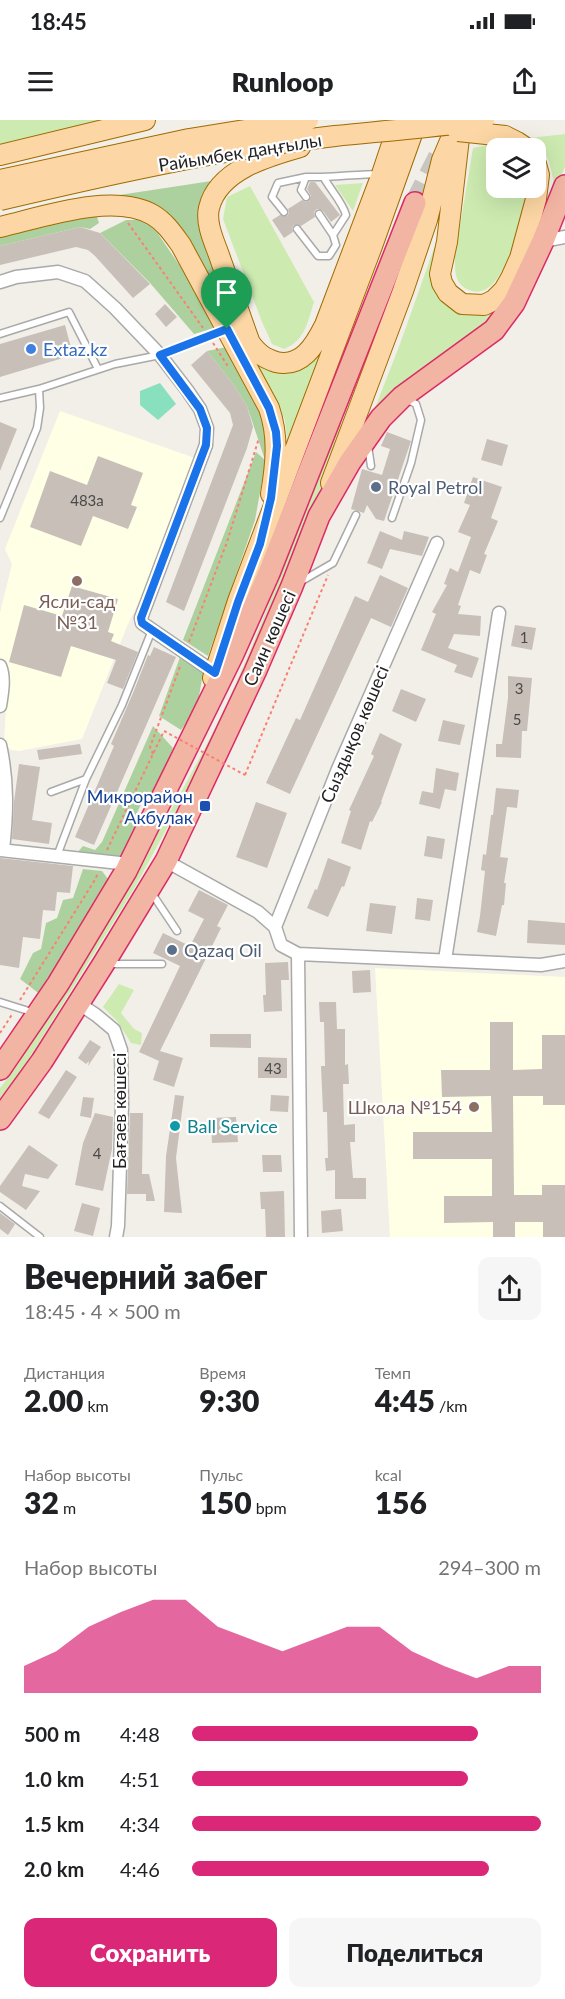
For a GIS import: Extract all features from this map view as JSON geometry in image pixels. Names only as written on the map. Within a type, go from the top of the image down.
[{"type":"highway","points":[[319,516],[350,462],[381,418],[402,397],[494,330],[514,303],[543,241],[565,186]]},
{"type":"highway","name":"Саин көшесі","points":[[0,1069],[58,984],[129,864],[233,654],[269,573],[415,203]]},
{"type":"highway","name":"Саин көшесі","points":[[0,1119],[42,1061],[166,861],[255,672],[319,516]]},
{"type":"main road","name":"Райымбек даңғылы","points":[[0,180],[189,140],[308,120]]},
{"type":"main road","points":[[334,136],[269,156],[237,171],[215,193],[208,209],[213,238],[250,343],[257,353],[266,359],[282,363],[296,362],[317,341],[382,174],[400,120]]},
{"type":"main road","points":[[460,120],[447,242],[441,274],[442,283],[455,301],[462,304],[483,304],[494,300],[504,290],[520,258],[536,198]]},
{"type":"main road","name":"Саин көшесі","points":[[319,516],[403,291],[427,220],[442,160],[460,120]]},
{"type":"main road","name":"Райымбек даңғылы","points":[[0,200],[188,159],[421,124],[484,120]]},
{"type":"main road","points":[[0,155],[136,121]]},
{"type":"main road","points":[[421,124],[509,138]]},
{"type":"main road","name":"Саин көшесі","points":[[204,711],[238,602],[372,246],[421,124]]},
{"type":"main road","points":[[0,227],[93,206],[128,206],[147,212],[165,225],[182,245],[269,408],[276,432],[275,468],[260,544]]},
{"type":"street","points":[[543,241],[565,237]]},
{"type":"street","points":[[0,282],[16,277],[58,272],[85,281],[116,308],[160,355],[200,409],[207,428],[206,445],[142,614],[142,623],[215,673]]},
{"type":"street","name":"Сыздықов көшесі","points":[[275,927],[343,758],[437,543]]},
{"type":"street","points":[[445,960],[499,613]]},
{"type":"street","points":[[0,666],[3,686],[0,706]]},
{"type":"street","points":[[0,745],[5,766],[7,793],[2,850],[129,864]]},
{"type":"street","points":[[166,861],[258,912],[275,927],[281,945],[298,954],[541,965],[565,961]]},
{"type":"street","points":[[298,954],[301,1237]]},
{"type":"street","name":"Бағаев көшесі","points":[[78,1003],[114,1030],[121,1050],[120,1171],[116,1237]]},
{"type":"lane","points":[[284,213],[272,197],[278,183],[306,177],[382,174]]},
{"type":"lane","points":[[306,177],[300,190],[306,197]]},
{"type":"lane","points":[[324,178],[346,215],[333,235]]},
{"type":"lane","points":[[297,229],[318,256],[329,256],[336,245],[333,235],[318,214]]},
{"type":"lane","points":[[0,334],[69,312],[98,369]]},
{"type":"lane","points":[[0,398],[39,389],[98,369],[160,355],[227,329]]},
{"type":"lane","points":[[0,518],[37,428],[40,408],[39,389]]},
{"type":"lane","points":[[392,519],[411,463],[422,420],[416,404],[402,397]]},
{"type":"lane","points":[[367,436],[371,466]]},
{"type":"lane","points":[[292,586],[333,563],[356,515]]},
{"type":"lane","points":[[56,856],[86,779],[122,705],[152,630]]},
{"type":"lane","points":[[51,792],[86,779]]},
{"type":"lane","points":[[149,889],[177,931]]},
{"type":"lane","points":[[104,963],[162,964]]},
{"type":"lane","points":[[0,1002],[39,1014]]},
{"type":"lane","points":[[0,1206],[39,1236]]},
{"type":"path","points":[[0,1033],[96,878],[101,861],[164,731],[245,775],[333,563]]},
{"type":"shaded area","name":"Ясли-сад №31","points":[[60,411],[195,458],[141,598],[128,624],[82,739],[19,751],[11,750],[4,743],[8,670],[0,659],[0,613],[12,564],[5,549]]},
{"type":"shaded area","name":"Школа №154","points":[[375,968],[565,977],[565,1237],[390,1237]]},
{"type":"green space","points":[[0,120],[115,120],[0,149]]},
{"type":"green space","points":[[565,134],[565,167],[555,190],[551,167],[546,157],[546,138],[529,138]]},
{"type":"green space","points":[[486,145],[486,198],[527,198],[508,259],[491,286],[480,291],[467,289],[460,283],[455,266],[473,148]]},
{"type":"green space","points":[[218,180],[203,198],[252,355],[193,250],[106,197]]},
{"type":"green space","points":[[363,183],[353,211],[335,185]]},
{"type":"green space","points":[[250,186],[314,302],[301,336],[284,349],[272,344],[223,219],[227,197]]},
{"type":"green space","points":[[95,211],[99,223],[90,229],[80,227],[0,246],[0,233]]},
{"type":"green space","points":[[126,220],[139,220],[152,225],[221,326],[194,334],[150,283],[100,233]]},
{"type":"green space","points":[[444,220],[438,295],[454,309],[467,314],[501,306],[482,327],[368,426],[400,344]]},
{"type":"green space","points":[[328,337],[288,447],[285,421],[279,405],[252,355],[299,370],[316,357]]},
{"type":"green space","points":[[227,347],[266,419],[269,443],[255,520],[208,656],[183,640],[256,452],[265,460],[247,406],[207,351]]},
{"type":"green space","points":[[160,383],[176,404],[158,420],[140,405],[140,391]]},
{"type":"green space","points":[[336,422],[345,427],[265,628],[220,730],[134,889],[22,1070],[0,1098],[0,1088],[17,1066],[118,900],[168,816],[214,730],[264,617]]},
{"type":"green space","points":[[180,657],[203,673],[197,708],[181,730],[159,716]]},
{"type":"green space","points":[[153,726],[173,748],[153,797],[146,794],[133,821],[138,827],[122,855],[118,860],[76,854],[83,846],[95,850],[102,842]]},
{"type":"green space","points":[[83,869],[102,871],[111,883],[41,995],[20,979],[33,953],[41,949],[46,923],[57,918],[63,900],[73,898]]},
{"type":"green space","points":[[119,984],[134,990],[121,1013],[134,1029],[142,1033],[141,1045],[131,1043],[117,1021],[103,1007]]},
{"type":"building","points":[[310,182],[315,182],[340,215],[331,222],[323,211],[317,209],[314,212],[315,217],[301,226],[294,225],[293,232],[284,238],[272,220],[280,215],[287,216],[288,209],[302,200],[309,201],[311,196],[307,189]]},
{"type":"building","points":[[80,227],[100,233],[150,284],[133,298],[95,256],[88,250],[76,247],[0,265],[0,246]]},
{"type":"building","points":[[165,304],[177,317],[166,327],[155,314]]},
{"type":"building","points":[[65,325],[73,355],[0,377],[0,344]]},
{"type":"building","points":[[207,351],[247,406],[253,427],[184,611],[166,602],[233,425],[230,413],[191,365]]},
{"type":"building","points":[[0,422],[17,429],[0,471]]},
{"type":"building","name":"Royal Petrol","points":[[387,432],[411,441],[384,521],[376,519],[367,505],[364,513],[351,509],[362,469],[382,475],[390,449],[381,446]]},
{"type":"building","points":[[487,439],[508,445],[502,466],[481,460]]},
{"type":"building","points":[[98,456],[143,473],[131,505],[137,507],[128,529],[93,516],[81,546],[30,527],[50,471],[87,485]]},
{"type":"building","points":[[473,477],[502,487],[491,518],[498,521],[484,554],[487,555],[480,574],[470,570],[458,605],[461,606],[458,614],[481,616],[480,636],[454,634],[448,648],[479,658],[472,678],[454,672],[457,665],[421,650],[436,614],[432,612],[447,585],[444,584],[450,568],[458,572],[471,537],[458,532],[470,505],[464,503]]},
{"type":"building","points":[[380,531],[402,540],[404,531],[429,537],[422,556],[390,549],[382,569],[367,563]]},
{"type":"building","points":[[380,575],[408,588],[391,627],[371,618],[290,794],[266,783],[296,718],[300,720],[355,596],[368,602]]},
{"type":"building","points":[[72,586],[118,599],[108,632],[114,634],[111,641],[138,652],[123,689],[107,683],[116,660],[71,646],[61,677],[9,662],[24,605],[62,616]]},
{"type":"building","points":[[515,625],[536,628],[532,650],[511,646]]},
{"type":"building","points":[[154,647],[176,657],[94,845],[75,837],[114,746],[111,744],[148,655],[150,656]]},
{"type":"building","points":[[508,676],[532,678],[527,731],[522,731],[521,758],[496,757],[496,744],[502,744],[508,698]]},
{"type":"building","points":[[401,689],[426,699],[416,722],[392,711]]},
{"type":"building","points":[[443,720],[465,725],[460,745],[438,741]]},
{"type":"building","points":[[380,733],[402,744],[382,802],[372,822],[370,821],[361,850],[341,843],[351,811],[349,810],[374,756],[371,754]]},
{"type":"building","points":[[80,744],[82,754],[39,760],[37,750]]},
{"type":"building","points":[[19,764],[40,767],[32,820],[52,823],[49,844],[12,839]]},
{"type":"building","points":[[436,768],[459,773],[456,791],[445,789],[440,809],[419,804],[422,791],[433,793]]},
{"type":"building","points":[[496,788],[519,790],[517,808],[507,807],[500,857],[508,858],[504,883],[506,883],[504,905],[502,905],[496,936],[477,932],[485,871],[481,870],[483,854],[486,855]]},
{"type":"building","points":[[256,802],[287,813],[267,868],[236,857]]},
{"type":"building","points":[[427,836],[445,839],[442,859],[424,856]]},
{"type":"building","points":[[0,858],[73,866],[70,893],[57,892],[55,911],[43,910],[40,939],[23,937],[19,968],[0,965]]},
{"type":"building","points":[[328,858],[351,867],[344,887],[342,886],[328,917],[307,908],[315,889],[317,890]]},
{"type":"building","points":[[199,890],[228,905],[217,926],[221,928],[160,1051],[183,1058],[174,1087],[153,1080],[159,1061],[139,1052],[180,966],[153,953],[163,933],[190,946],[204,919],[188,911]]},
{"type":"building","points":[[417,898],[433,900],[430,921],[415,919]]},
{"type":"building","points":[[370,903],[396,906],[392,934],[366,931]]},
{"type":"building","points":[[528,920],[565,923],[565,945],[527,943]]},
{"type":"building","points":[[288,962],[289,980],[281,980],[282,1011],[264,1012],[265,963]]},
{"type":"building","points":[[370,970],[371,992],[353,993],[352,971]]},
{"type":"building","points":[[319,1002],[336,1002],[337,1029],[345,1029],[345,1065],[348,1064],[349,1084],[343,1084],[344,1125],[355,1124],[355,1142],[350,1142],[353,1178],[366,1178],[366,1199],[335,1199],[335,1170],[326,1171],[327,1112],[323,1112],[321,1066],[325,1066],[324,1022],[320,1022]]},
{"type":"building","points":[[490,1022],[513,1022],[513,1070],[542,1069],[542,1035],[565,1035],[565,1105],[543,1105],[543,1096],[513,1096],[514,1195],[542,1195],[542,1185],[565,1185],[565,1237],[543,1237],[543,1222],[515,1222],[515,1237],[493,1237],[493,1222],[444,1223],[444,1196],[492,1196],[492,1159],[413,1159],[413,1132],[492,1132],[491,1096],[442,1097],[441,1070],[490,1070]]},
{"type":"building","points":[[210,1034],[251,1034],[251,1048],[210,1047]]},
{"type":"building","points":[[90,1040],[101,1047],[88,1066],[89,1061],[86,1064],[78,1058]]},
{"type":"building","points":[[258,1057],[287,1058],[287,1078],[258,1078]]},
{"type":"building","points":[[66,1070],[77,1077],[49,1119],[38,1113]]},
{"type":"building","name":"Ball Service","points":[[175,1095],[184,1096],[176,1158],[182,1213],[164,1212],[166,1156]]},
{"type":"building","points":[[271,1095],[289,1096],[288,1112],[270,1111]]},
{"type":"building","points":[[83,1097],[94,1098],[91,1118],[80,1116]]},
{"type":"building","points":[[95,1113],[113,1117],[112,1149],[103,1191],[75,1185],[83,1143]]},
{"type":"building","points":[[130,1113],[143,1113],[142,1174],[149,1174],[155,1201],[146,1201],[146,1194],[127,1194]]},
{"type":"building","points":[[236,1117],[238,1142],[212,1143],[211,1118]]},
{"type":"building","points":[[29,1145],[58,1165],[48,1179],[25,1174],[22,1186],[40,1191],[26,1210],[0,1192],[0,1186]]},
{"type":"building","points":[[262,1155],[281,1155],[282,1172],[263,1172]]},
{"type":"building","points":[[284,1191],[285,1237],[266,1237],[265,1209],[261,1209],[260,1192]]},
{"type":"building","points":[[82,1203],[100,1208],[93,1236],[74,1231]]},
{"type":"building","points":[[341,1209],[343,1231],[322,1233],[321,1211]]},
{"type":"building","points":[[0,1213],[15,1224],[8,1235],[0,1229]]},
{"type":"tunnel","points":[[415,203],[443,148]]},
{"type":"place","name":"Extaz.kz","points":[[31,349]]},
{"type":"place","name":"Royal Petrol","points":[[376,487]]},
{"type":"place","name":"Ясли-сад №31","points":[[77,581]]},
{"type":"place","name":"Микрорайон Акбулак","points":[[205,806]]},
{"type":"place","name":"Qazaq Oil","points":[[172,950]]},
{"type":"place","name":"Школа №154","points":[[474,1107]]},
{"type":"place","name":"Ball Service","points":[[175,1126]]},
{"type":"route","points":[[227,329],[269,408],[276,432],[277,446],[271,498],[260,544],[215,673],[142,623],[141,618],[206,445],[207,428],[200,409],[160,355],[227,329]]}]
